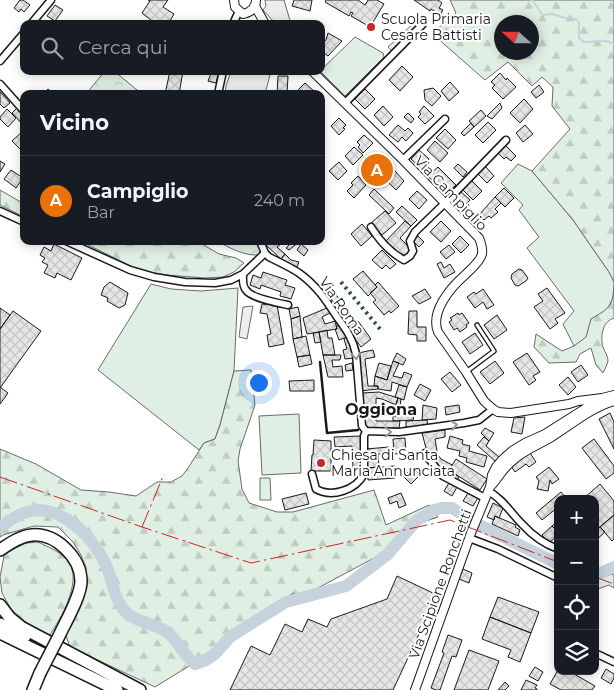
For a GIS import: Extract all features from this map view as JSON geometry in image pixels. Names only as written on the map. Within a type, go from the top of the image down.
[{"type":"highway","points":[[1,550],[10,543],[30,535],[54,541],[65,549],[76,562],[81,579],[80,590],[32,690]]},
{"type":"highway","points":[[0,605],[10,618],[22,627],[138,690]]},
{"type":"highway","points":[[0,624],[138,690]]},
{"type":"highway","points":[[0,633],[117,690]]},
{"type":"street","points":[[34,20],[51,0]]},
{"type":"street","points":[[234,0],[235,8],[243,14],[252,10],[256,3]]},
{"type":"street","points":[[256,3],[262,20]]},
{"type":"street","points":[[236,20],[239,11]]},
{"type":"street","points":[[248,13],[258,20]]},
{"type":"street","points":[[345,103],[424,24]]},
{"type":"street","points":[[0,61],[20,38]]},
{"type":"street","points":[[219,90],[222,75]]},
{"type":"street","name":"Via Campiglio","points":[[316,75],[479,238],[483,252],[480,259],[453,287],[440,307],[436,326],[438,332],[484,401],[493,409]]},
{"type":"street","points":[[0,84],[20,106]]},
{"type":"street","points":[[403,160],[445,119]]},
{"type":"street","points":[[372,227],[376,236],[397,256],[404,260],[406,259],[413,251],[410,241],[415,232],[506,140]]},
{"type":"street","points":[[0,211],[20,220]]},
{"type":"street","points":[[75,245],[130,270],[167,280],[215,283],[231,280],[243,274],[265,254],[262,245]]},
{"type":"street","name":"Via Roma","points":[[265,254],[298,272],[311,282],[354,344],[362,426],[366,432],[364,436],[364,474],[362,479],[352,488],[328,493],[320,492],[316,489],[312,474]]},
{"type":"street","points":[[243,274],[243,284],[246,291],[254,296],[288,305]]},
{"type":"street","points":[[366,432],[400,432],[464,423],[479,420],[493,409],[504,413],[552,407],[614,395]]},
{"type":"street","points":[[581,414],[602,398]]},
{"type":"street","points":[[581,414],[614,401]]},
{"type":"street","points":[[569,404],[577,408],[581,414]]},
{"type":"street","points":[[552,407],[560,410],[564,415],[563,422]]},
{"type":"street","name":"Via Scipione Ronchetti","points":[[415,690],[496,467],[503,459],[525,443],[581,414]]},
{"type":"street","name":"Via Scipione Ronchetti","points":[[487,492],[508,464],[517,456],[548,439],[581,414]]},
{"type":"street","points":[[425,453],[443,476],[499,498],[536,537],[554,547]]},
{"type":"street","points":[[470,535],[554,576]]},
{"type":"street","points":[[599,654],[614,662]]},
{"type":"lane","points":[[466,372],[494,351],[477,325]]},
{"type":"green space","points":[[450,0],[614,0],[614,282],[573,220],[532,171],[570,129],[552,106],[553,87],[542,77],[532,86],[508,62],[485,80],[437,38],[436,30],[456,13]]},
{"type":"green space","points":[[355,37],[383,53],[384,57],[345,96],[324,75],[325,66]]},
{"type":"green space","points":[[102,75],[119,75],[137,90],[89,90]]},
{"type":"green space","points":[[518,164],[532,171],[573,220],[614,282],[613,298],[607,310],[591,319],[587,337],[574,346],[563,324],[574,311],[527,248],[539,237],[519,210],[523,205],[501,183]]},
{"type":"green space","points":[[0,190],[20,202],[20,215],[0,205]]},
{"type":"green space","points":[[88,245],[204,245],[219,254],[236,258],[244,263],[234,272],[223,277],[205,278],[167,275],[131,266]]},
{"type":"green space","points":[[224,245],[258,245],[260,255],[243,253]]},
{"type":"green space","points":[[151,284],[171,289],[201,291],[238,288],[234,371],[215,439],[204,443],[199,450],[98,370]]},
{"type":"green space","points":[[614,290],[614,318],[606,324],[602,334],[602,345],[608,361],[603,373],[596,365],[591,348],[580,354],[576,362],[549,363],[534,347],[536,334],[562,351],[574,346],[586,337],[591,319],[610,305]]},
{"type":"green space","points":[[251,370],[255,405],[240,449],[238,461],[242,489],[249,503],[277,512],[293,512],[374,490],[386,525],[429,505],[438,517],[423,522],[374,558],[301,597],[293,593],[221,643],[207,655],[155,687],[70,647],[65,633],[87,587],[86,567],[73,542],[58,527],[34,526],[0,537],[0,449],[36,464],[81,490],[136,496],[157,482],[171,482],[182,476],[204,443],[215,439],[234,371]]},
{"type":"green space","points":[[299,414],[301,473],[262,475],[259,416]]},
{"type":"green space","points":[[260,478],[270,478],[271,500],[260,500]]},
{"type":"green space","points":[[38,542],[64,557],[70,564],[73,572],[73,581],[68,601],[49,636],[30,626],[11,609],[2,593],[0,577],[4,556],[17,544]]},
{"type":"green space","points":[[614,574],[614,588],[609,585],[599,589],[599,577]]},
{"type":"shaded area","points":[[265,0],[284,0],[290,20],[272,20],[263,10],[266,6]]},
{"type":"shaded area","points":[[417,20],[421,23],[392,51],[388,47]]},
{"type":"shaded area","points":[[230,75],[270,75],[266,90],[226,90]]},
{"type":"shaded area","points":[[253,306],[247,339],[239,337],[243,307]]},
{"type":"building","points":[[20,0],[30,5],[24,12],[21,9],[19,12],[14,8]]},
{"type":"building","points":[[148,0],[168,0],[163,7],[174,14],[170,20],[151,20],[142,13],[150,1]]},
{"type":"building","points":[[294,0],[312,0],[310,11],[292,6]]},
{"type":"building","points":[[326,0],[358,0],[365,5],[368,0],[377,0],[384,4],[370,27],[351,16],[353,13],[351,12],[349,16],[325,2]]},
{"type":"building","points":[[414,0],[438,0],[442,3],[439,8],[443,10],[440,15],[431,9],[430,11]]},
{"type":"building","points":[[55,5],[63,10],[56,20],[47,16]]},
{"type":"building","points":[[328,33],[342,41],[328,56],[325,54]]},
{"type":"building","points":[[402,66],[413,77],[400,91],[389,80]]},
{"type":"building","points":[[500,73],[516,87],[503,99],[492,88],[495,85],[491,82]]},
{"type":"building","points":[[169,75],[182,75],[180,90],[166,90]]},
{"type":"building","points":[[210,75],[218,75],[216,83],[208,81]]},
{"type":"building","points":[[278,76],[288,76],[287,90],[277,90]]},
{"type":"building","points":[[450,82],[459,92],[449,101],[441,91]]},
{"type":"building","points":[[305,83],[313,90],[298,90]]},
{"type":"building","points":[[539,85],[544,92],[536,98],[531,92]]},
{"type":"building","points":[[433,88],[441,96],[432,106],[425,100],[424,90]]},
{"type":"building","points":[[365,89],[375,99],[365,109],[355,99]]},
{"type":"building","points":[[0,92],[10,103],[4,108],[0,104]]},
{"type":"building","points":[[524,99],[533,109],[520,123],[510,113]]},
{"type":"building","points":[[500,103],[502,108],[492,119],[487,116]]},
{"type":"building","points":[[383,106],[393,117],[384,126],[374,115]]},
{"type":"building","points":[[424,106],[434,116],[425,124],[418,117],[421,114],[419,112]]},
{"type":"building","points":[[17,108],[20,111],[20,122],[12,113]]},
{"type":"building","points":[[7,109],[16,118],[8,127],[0,119]]},
{"type":"building","points":[[481,110],[486,116],[474,127],[469,121]]},
{"type":"building","points":[[408,113],[414,119],[411,123],[404,117]]},
{"type":"building","points":[[339,118],[346,125],[339,135],[331,126]]},
{"type":"building","points":[[488,122],[496,130],[483,143],[475,135]]},
{"type":"building","points":[[471,123],[474,127],[464,136],[461,133]]},
{"type":"building","points":[[398,125],[405,131],[408,128],[413,133],[406,141],[402,137],[398,142],[389,135]]},
{"type":"building","points":[[525,125],[533,134],[523,142],[516,133]]},
{"type":"building","points":[[445,129],[456,140],[448,149],[436,138]]},
{"type":"building","points":[[20,134],[20,149],[12,141]]},
{"type":"building","points":[[364,135],[373,143],[363,153],[358,147],[360,145],[357,142]]},
{"type":"building","points":[[435,141],[448,153],[440,162],[427,150]]},
{"type":"building","points":[[505,145],[516,156],[511,161],[506,157],[504,159],[498,153]]},
{"type":"building","points":[[354,147],[363,155],[353,165],[345,156]]},
{"type":"building","points":[[419,150],[429,159],[421,168],[411,159]]},
{"type":"building","points":[[377,156],[383,163],[385,161],[390,166],[373,179],[366,172],[371,167],[368,165]]},
{"type":"building","points":[[0,161],[5,164],[0,172]]},
{"type":"building","points":[[339,162],[347,171],[338,180],[329,171]]},
{"type":"building","points":[[458,164],[467,172],[463,177],[454,168]]},
{"type":"building","points":[[485,166],[494,176],[487,183],[478,174]]},
{"type":"building","points":[[438,167],[456,185],[446,195],[428,176]]},
{"type":"building","points":[[11,170],[20,176],[20,182],[16,188],[4,179]]},
{"type":"building","points":[[395,171],[404,181],[396,190],[386,180]]},
{"type":"building","points":[[358,176],[366,185],[354,198],[347,191],[353,185],[351,183]]},
{"type":"building","points":[[471,180],[482,191],[473,200],[462,189]]},
{"type":"building","points":[[504,188],[514,198],[505,207],[495,197]]},
{"type":"building","points":[[374,189],[394,208],[389,214],[369,195]]},
{"type":"building","points":[[417,191],[427,200],[419,209],[409,199]]},
{"type":"building","points":[[460,191],[470,200],[460,210],[451,201]]},
{"type":"building","points":[[495,197],[501,203],[495,209],[498,212],[491,218],[489,216],[484,220],[479,215]]},
{"type":"building","points":[[402,206],[417,220],[411,226],[396,212]]},
{"type":"building","points":[[385,211],[396,223],[382,235],[371,223]]},
{"type":"building","points":[[405,221],[411,226],[400,238],[412,250],[403,259],[385,242]]},
{"type":"building","points":[[441,221],[451,231],[441,242],[430,232]]},
{"type":"building","points":[[362,224],[372,236],[361,246],[351,234]]},
{"type":"building","points":[[418,236],[424,242],[419,247],[413,241]]},
{"type":"building","points":[[460,236],[469,245],[461,253],[452,244]]},
{"type":"building","points":[[54,245],[56,245],[82,258],[71,280],[57,273],[55,278],[44,273],[48,265],[42,262],[45,258],[40,255],[44,247],[51,251]]},
{"type":"building","points":[[266,245],[280,245],[277,247],[285,254],[281,259]]},
{"type":"building","points":[[289,245],[295,245],[289,250],[286,248]]},
{"type":"building","points":[[302,245],[308,250],[304,256],[297,250]]},
{"type":"building","points":[[449,245],[455,252],[446,259],[440,252]]},
{"type":"building","points":[[382,250],[396,264],[390,269],[386,265],[382,269],[372,260]]},
{"type":"building","points":[[285,254],[291,260],[299,262],[297,267],[281,259]]},
{"type":"building","points":[[441,262],[444,268],[450,264],[455,272],[444,278],[437,264]]},
{"type":"building","points":[[519,269],[528,278],[518,286],[515,285],[511,278],[512,274]]},
{"type":"building","points":[[363,271],[377,287],[368,296],[353,279]]},
{"type":"building","points":[[263,272],[287,280],[285,285],[295,288],[291,299],[280,296],[281,292],[261,285],[260,289],[250,285],[253,275],[261,278]]},
{"type":"building","points":[[110,282],[128,293],[125,305],[119,308],[107,301],[108,298],[101,295],[104,287]]},
{"type":"building","points":[[378,282],[399,306],[391,313],[389,311],[384,315],[373,302],[376,300],[370,293],[377,287],[375,285]]},
{"type":"building","points":[[547,288],[565,313],[555,319],[558,323],[550,329],[534,307],[543,301],[538,294]]},
{"type":"building","points":[[425,289],[431,298],[419,304],[412,296]]},
{"type":"building","points":[[483,289],[494,305],[487,309],[483,302],[475,308],[467,297]]},
{"type":"building","points":[[333,291],[340,300],[335,304],[328,295]]},
{"type":"building","points":[[262,304],[277,305],[284,344],[269,347],[267,335],[271,334],[267,314],[260,313]]},
{"type":"building","points":[[298,307],[300,316],[291,319],[289,309]]},
{"type":"building","points":[[0,308],[10,315],[0,329]]},
{"type":"building","points":[[327,308],[332,312],[322,317],[325,324],[335,321],[337,329],[307,334],[303,318]]},
{"type":"building","points":[[13,311],[41,331],[0,388],[0,329]]},
{"type":"building","points":[[409,311],[417,311],[417,327],[426,327],[426,341],[417,341],[417,335],[408,334]]},
{"type":"building","points":[[458,313],[459,315],[462,313],[469,323],[460,332],[457,328],[454,330],[449,322],[452,320],[450,318]]},
{"type":"building","points":[[497,315],[507,330],[494,339],[484,325]]},
{"type":"building","points":[[300,316],[302,337],[293,339],[291,319]]},
{"type":"building","points":[[358,321],[371,339],[361,347],[352,335],[354,333],[349,327]]},
{"type":"building","points":[[336,326],[340,326],[347,337],[339,340],[335,329],[337,329]]},
{"type":"building","points":[[327,330],[328,338],[332,338],[335,355],[323,355],[319,332]]},
{"type":"building","points":[[319,332],[321,342],[315,343],[313,333]]},
{"type":"building","points":[[475,333],[483,345],[470,354],[462,342]]},
{"type":"building","points":[[306,336],[310,355],[297,357],[293,339]]},
{"type":"building","points":[[347,337],[353,350],[354,358],[345,359],[343,350],[347,349],[344,339]]},
{"type":"building","points":[[373,350],[375,357],[365,359],[368,386],[378,386],[378,389],[360,391],[358,353]]},
{"type":"building","points":[[397,353],[406,359],[403,365],[393,361]]},
{"type":"building","points":[[527,353],[540,372],[533,376],[536,380],[529,385],[513,362]]},
{"type":"building","points":[[310,355],[312,364],[299,367],[297,357]]},
{"type":"building","points":[[323,355],[341,355],[340,360],[332,360],[333,367],[342,366],[343,377],[328,377]]},
{"type":"building","points":[[393,361],[399,363],[393,376],[402,378],[404,372],[412,375],[407,387],[392,382],[391,391],[378,389],[378,386],[374,386],[375,376],[387,380]]},
{"type":"building","points":[[495,361],[504,373],[490,384],[480,372]]},
{"type":"building","points":[[352,363],[353,370],[346,371],[345,365]]},
{"type":"building","points":[[379,363],[391,366],[387,380],[375,376]]},
{"type":"building","points":[[581,365],[588,375],[578,382],[571,372]]},
{"type":"building","points":[[450,372],[461,385],[452,392],[441,379]]},
{"type":"building","points":[[568,377],[576,387],[568,395],[559,385]]},
{"type":"building","points":[[314,380],[314,391],[290,391],[289,381]]},
{"type":"building","points":[[420,384],[431,390],[425,401],[414,395]]},
{"type":"building","points":[[399,385],[407,387],[404,400],[395,397]]},
{"type":"building","points":[[0,387],[8,393],[0,404]]},
{"type":"building","points":[[379,392],[398,398],[396,405],[376,398],[376,421],[400,421],[399,428],[370,428],[364,425],[362,393]]},
{"type":"building","points":[[398,398],[401,399],[399,416],[382,414],[383,407],[394,409]]},
{"type":"building","points":[[423,405],[437,408],[436,419],[422,420]]},
{"type":"building","points":[[459,405],[460,412],[446,415],[445,407]]},
{"type":"building","points":[[610,413],[614,422],[614,449],[599,419]]},
{"type":"building","points":[[414,415],[413,420],[393,421],[393,416]]},
{"type":"building","points":[[525,417],[522,434],[511,432],[514,418]]},
{"type":"building","points":[[427,420],[428,427],[406,427],[406,421]]},
{"type":"building","points":[[485,428],[494,433],[489,441],[481,433]]},
{"type":"building","points":[[445,430],[445,437],[435,439],[437,451],[427,452],[422,433]]},
{"type":"building","points":[[361,436],[362,467],[353,468],[352,446],[335,447],[334,437]]},
{"type":"building","points":[[450,436],[463,440],[462,444],[470,446],[469,451],[487,456],[484,467],[466,462],[467,458],[459,456],[460,451],[447,448]]},
{"type":"building","points":[[484,437],[489,441],[486,446],[499,457],[495,461],[477,445]]},
{"type":"building","points":[[405,438],[406,453],[394,454],[393,439]]},
{"type":"building","points":[[594,439],[614,466],[614,473],[606,479],[582,448]]},
{"type":"building","name":"Chiesa di Santa Maria Annunciata","points":[[314,440],[331,441],[331,471],[311,471]]},
{"type":"building","points":[[389,447],[390,454],[378,454],[379,467],[367,468],[366,449]]},
{"type":"building","points":[[435,451],[441,459],[452,465],[445,475],[427,452]]},
{"type":"building","points":[[530,453],[536,462],[529,467],[526,464],[515,472],[511,466]]},
{"type":"building","points":[[456,459],[487,479],[480,490],[449,470]]},
{"type":"building","points":[[395,466],[395,478],[368,480],[367,468]]},
{"type":"building","points":[[549,467],[559,479],[552,484],[550,480],[548,491],[537,489],[539,481],[536,477]]},
{"type":"building","points":[[413,468],[420,475],[411,484],[403,476]]},
{"type":"building","points":[[449,470],[459,477],[456,482],[445,475]]},
{"type":"building","points":[[449,483],[457,487],[452,496],[444,491]]},
{"type":"building","points":[[600,484],[614,501],[614,515],[599,528],[599,495],[588,495]]},
{"type":"building","points":[[306,493],[309,504],[285,510],[282,499]]},
{"type":"building","points":[[401,493],[406,505],[399,508],[397,501],[390,504],[388,498]]},
{"type":"building","points":[[468,493],[478,498],[473,506],[463,501]]},
{"type":"building","points":[[554,498],[554,510],[542,520],[536,513]]},
{"type":"building","points":[[493,503],[503,508],[499,518],[495,516],[494,520],[487,517]]},
{"type":"building","points":[[614,515],[614,539],[612,541],[600,527]]},
{"type":"building","points":[[495,516],[516,525],[515,527],[520,530],[518,536],[492,524]]},
{"type":"building","points":[[552,526],[554,528],[554,539],[549,543],[542,535]]},
{"type":"building","points":[[599,528],[605,532],[599,537]]},
{"type":"building","points":[[463,569],[472,573],[469,583],[459,579]]},
{"type":"building","points":[[397,576],[435,594],[424,618],[426,619],[393,690],[230,690],[251,646],[270,655],[285,624],[302,632],[308,619],[327,627],[331,619],[387,599]]},
{"type":"building","points":[[498,597],[539,612],[531,633],[490,617]]},
{"type":"building","points":[[490,617],[531,633],[520,662],[508,657],[511,650],[482,639]]},
{"type":"building","points":[[448,635],[462,640],[456,657],[452,656],[440,690],[436,690],[431,688],[444,653],[442,652]]},
{"type":"building","points":[[469,650],[499,661],[488,690],[454,690]]},
{"type":"building","points":[[535,667],[543,672],[538,681],[529,676]]},
{"type":"building","points":[[606,669],[614,674],[611,684],[601,678]]},
{"type":"building","points":[[555,675],[576,675],[595,686],[592,690],[561,690],[550,684]]},
{"type":"building","points":[[526,680],[537,685],[535,688],[537,690],[521,690]]},
{"type":"building","points":[[505,682],[509,686],[505,690],[498,690]]},
{"type":"waterway","points":[[532,0],[543,15],[553,14],[576,19],[579,23],[579,38],[584,42],[607,41],[614,44]]},
{"type":"waterway","points":[[0,527],[17,516],[40,510],[65,518],[87,536],[96,547],[108,570],[116,595],[123,609],[132,617],[167,632],[195,664],[215,654],[230,637],[286,602],[346,586],[387,555],[416,521],[434,510],[452,508],[481,526],[554,562]]},
{"type":"waterway","points":[[599,573],[614,567]]},
{"type":"hedge","points":[[341,282],[380,329]]},
{"type":"wall","points":[[320,362],[327,433],[358,430]]},
{"type":"power","points":[[142,527],[164,474]]},
{"type":"power","points":[[0,477],[251,563],[450,520],[554,560]]},
{"type":"power","points":[[599,578],[614,584]]},
{"type":"place","name":"Scuola Primaria Cesare Battisti","points":[[371,27]]},
{"type":"place","name":"Campiglio","points":[[377,170]]},
{"type":"place","name":"Chiesa di Santa Maria Annunciata","points":[[321,463]]},
{"type":"district","name":"Oggiona","points":[[381,409]]}]
